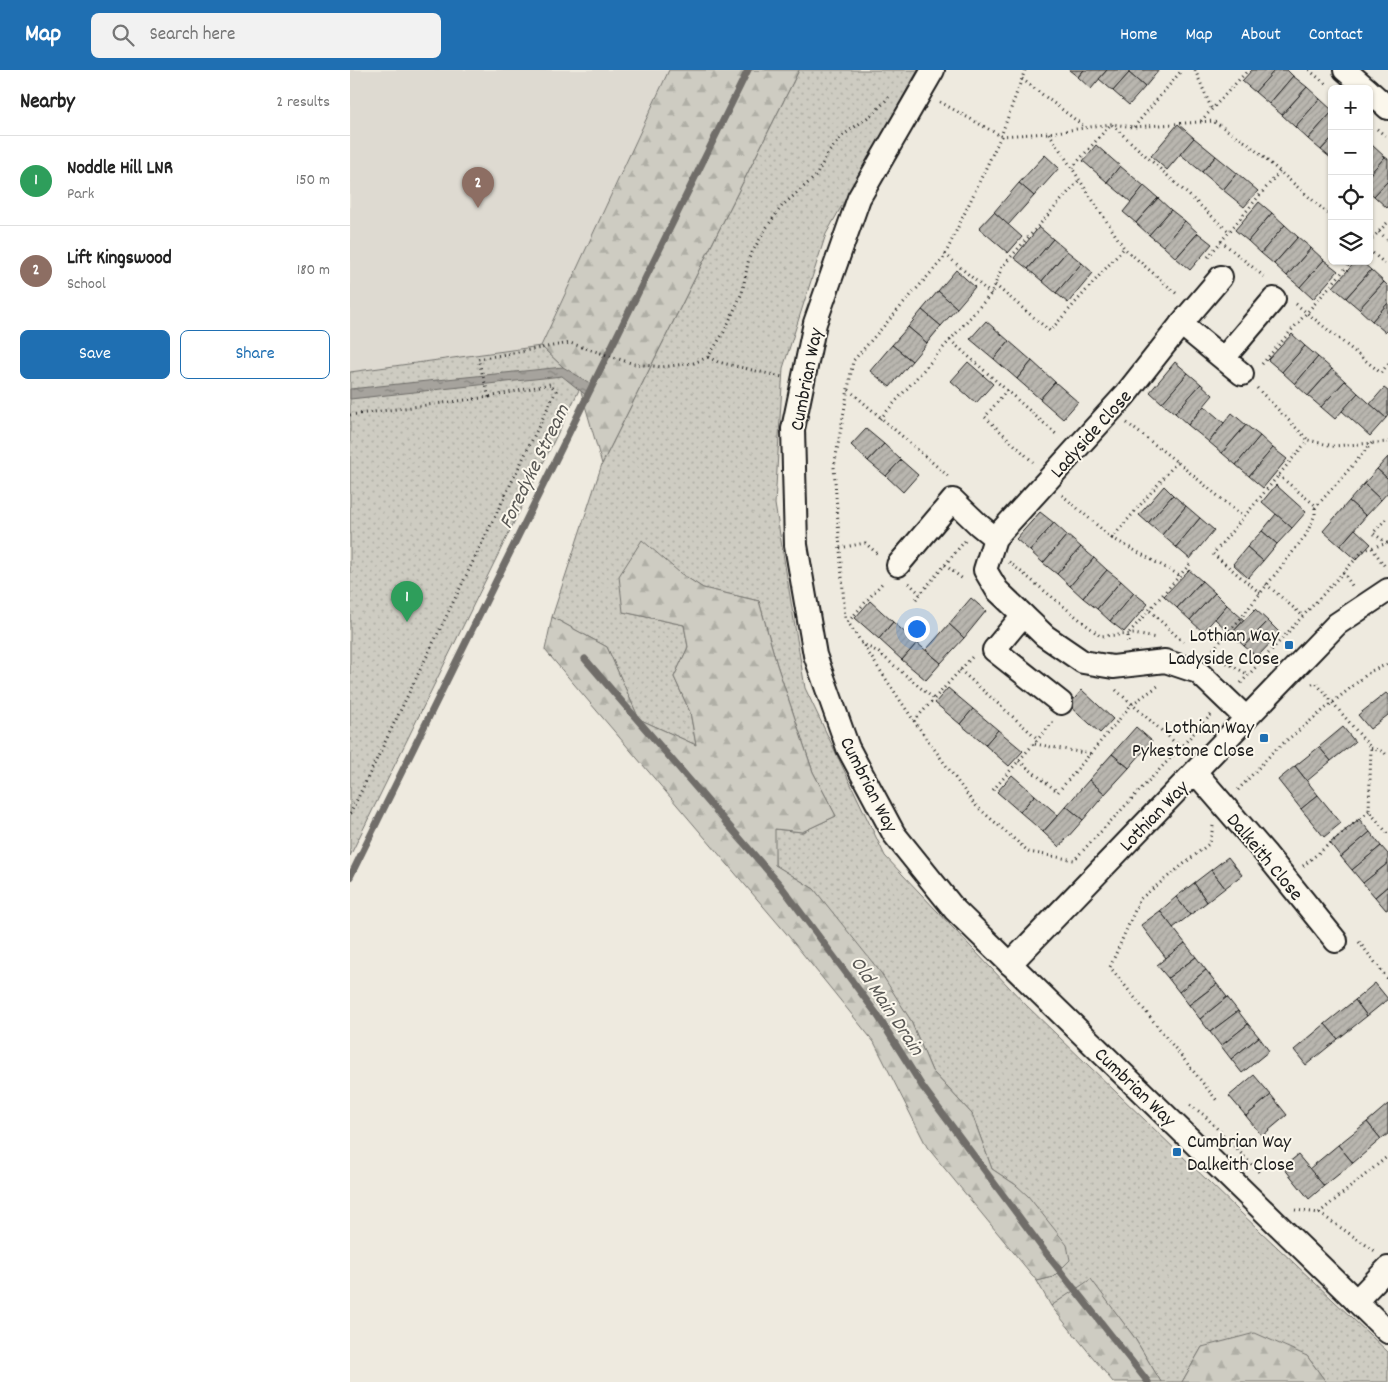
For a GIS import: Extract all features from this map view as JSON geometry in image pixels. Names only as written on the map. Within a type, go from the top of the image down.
[{"type":"street","name":"Cumbrian Way","points":[[934,70],[859,198],[815,323],[793,429],[796,545],[815,655],[848,748],[894,834],[955,910],[1388,1332]]},
{"type":"street","points":[[1346,70],[1378,95]]},
{"type":"street","name":"Ladyside Close","points":[[1221,277],[1180,324],[1125,395],[994,542],[985,570],[997,590],[1045,636],[1083,662],[1113,667],[1165,661],[1182,666],[1198,672],[1246,718]]},
{"type":"street","points":[[1224,358],[1280,295]]},
{"type":"street","points":[[1180,324],[1224,358],[1248,380]]},
{"type":"street","points":[[894,570],[953,500],[994,542]]},
{"type":"street","name":"Lothian Way","points":[[1010,964],[1337,624],[1388,590]]},
{"type":"street","points":[[1023,615],[994,650],[1058,711]]},
{"type":"street","name":"Dalkeith Close","points":[[1195,772],[1265,853],[1336,942]]},
{"type":"street","points":[[1356,1301],[1384,1261]]},
{"type":"path","points":[[1025,70],[1001,136],[945,254],[853,361],[834,468],[845,618],[914,721],[974,804],[1029,852],[1074,860],[1227,699],[1364,550],[1388,543]]},
{"type":"path","points":[[1134,127],[1182,70]]},
{"type":"path","points":[[1195,70],[1212,110]]},
{"type":"path","points":[[1200,122],[1248,70]]},
{"type":"path","points":[[1309,70],[1328,86]]},
{"type":"path","points":[[1022,79],[1085,128]]},
{"type":"path","points":[[920,91],[1001,136],[1049,133],[1111,124],[1134,127],[1213,122],[1247,142],[1328,213]]},
{"type":"path","points":[[489,397],[478,359],[570,343],[634,364],[662,368],[694,363],[708,357],[724,332],[742,293],[749,258],[766,228],[782,206],[816,176],[828,153],[842,136],[874,113],[891,95]]},
{"type":"path","points":[[1072,168],[1111,124]]},
{"type":"path","points":[[1111,124],[1228,232]]},
{"type":"path","points":[[1049,133],[1124,248],[1177,294]]},
{"type":"path","points":[[1280,171],[1221,241],[1280,295],[1307,314],[1380,373],[1388,364]]},
{"type":"path","points":[[880,419],[991,294],[996,286],[1002,267],[1080,180]]},
{"type":"path","points":[[1373,238],[1388,222]]},
{"type":"path","points":[[1379,232],[1388,240]]},
{"type":"path","points":[[996,286],[1050,332],[1124,248]]},
{"type":"path","points":[[1373,253],[1388,266]]},
{"type":"path","points":[[945,254],[991,294]]},
{"type":"path","points":[[1262,365],[1349,265]]},
{"type":"path","points":[[950,340],[1057,435]]},
{"type":"path","points":[[708,357],[718,362],[803,381]]},
{"type":"path","points":[[1248,380],[1308,440],[1333,446],[1388,442]]},
{"type":"path","points":[[350,415],[489,397],[550,384],[556,391],[350,814]]},
{"type":"path","points":[[848,389],[880,419],[954,481]]},
{"type":"path","points":[[1006,390],[985,417],[1033,463]]},
{"type":"path","points":[[1110,410],[1243,517]]},
{"type":"path","points":[[1260,593],[1213,554],[1308,440]]},
{"type":"path","points":[[1315,508],[1372,443]]},
{"type":"path","points":[[1112,538],[1177,462]]},
{"type":"path","points":[[1210,653],[1306,535],[1315,515],[1315,505],[1278,476]]},
{"type":"path","points":[[1061,494],[1112,538],[1181,576]]},
{"type":"path","points":[[1388,517],[1373,533],[1388,543]]},
{"type":"path","points":[[994,542],[1007,559],[1100,636],[1128,634],[1164,639]]},
{"type":"path","points":[[1372,548],[1388,572]]},
{"type":"path","points":[[1125,665],[1128,634],[1190,564]]},
{"type":"path","points":[[848,622],[894,570]]},
{"type":"path","points":[[1266,584],[1303,616]]},
{"type":"path","points":[[1150,611],[1184,642]]},
{"type":"path","points":[[1174,640],[1189,643]]},
{"type":"path","points":[[861,642],[878,652],[934,699]]},
{"type":"path","points":[[914,721],[979,649]]},
{"type":"path","points":[[1202,649],[1248,675]]},
{"type":"path","points":[[1218,1102],[1110,967],[1140,899],[1210,843],[1214,817],[1222,804],[1237,791],[1275,750],[1371,671],[1388,664]]},
{"type":"path","points":[[1100,665],[1107,682],[1181,748]]},
{"type":"path","points":[[1019,761],[1058,792],[1132,704],[1182,666]]},
{"type":"path","points":[[960,670],[1038,739]]},
{"type":"path","points":[[1290,672],[1308,686],[1316,682],[1371,748],[1384,752],[1388,757]]},
{"type":"path","points":[[993,790],[1034,744],[1058,711]]},
{"type":"path","points":[[1034,744],[1090,754]]},
{"type":"path","points":[[1371,748],[1369,811],[1388,834]]},
{"type":"path","points":[[1301,868],[1369,811]]},
{"type":"path","points":[[1188,1104],[1204,1115],[1264,1177]]},
{"type":"path","points":[[1319,1214],[1388,1156]]},
{"type":"path","points":[[1293,1210],[1319,1214],[1384,1261]]},
{"type":"shaded area","points":[[350,70],[669,70],[541,346],[350,372]]},
{"type":"green space","points":[[669,70],[799,70],[602,464],[580,388],[563,367],[541,346]]},
{"type":"green space","points":[[799,70],[918,70],[826,234],[783,368],[775,504],[805,688],[885,856],[1026,1005],[1388,1352],[1388,1382],[1326,1382],[1307,1356],[1202,1347],[1182,1382],[1161,1382],[1134,1337],[1091,1280],[1051,1306],[1037,1281],[1053,1277],[1016,1185],[992,1169],[972,1114],[932,1071],[910,1019],[814,889],[775,865],[774,829],[802,832],[836,816],[813,772],[777,665],[759,601],[703,588],[680,573],[623,612],[684,625],[688,647],[674,677],[690,712],[696,745],[639,719],[607,647],[552,617],[602,464]]},
{"type":"green space","points":[[541,346],[563,367],[580,388],[350,856],[350,372]]},
{"type":"green space","points":[[642,540],[680,573],[703,588],[759,601],[777,665],[813,772],[836,816],[802,832],[775,829],[775,865],[814,889],[881,973],[910,1019],[932,1071],[972,1114],[992,1169],[1016,1185],[1028,1196],[1067,1245],[1070,1260],[1053,1277],[1037,1281],[927,1147],[874,1042],[786,933],[545,650],[552,617],[607,647],[639,719],[696,745],[690,712],[674,677],[688,647],[684,625],[623,612],[619,576]]},
{"type":"green space","points":[[1091,1279],[1134,1337],[1161,1382],[1113,1382],[1051,1306]]},
{"type":"green space","points":[[1255,1333],[1307,1356],[1326,1382],[1182,1382],[1202,1347]]},
{"type":"water","points":[[563,367],[593,385],[587,396],[562,376],[350,399],[350,389]]},
{"type":"building","points":[[1069,70],[1084,70],[1078,77]]},
{"type":"building","points":[[1084,70],[1107,70],[1091,89],[1078,77]]},
{"type":"building","points":[[1107,70],[1126,70],[1129,73],[1113,91],[1099,79]]},
{"type":"building","points":[[1132,70],[1159,70],[1145,87],[1129,73]]},
{"type":"building","points":[[1252,70],[1275,70],[1255,92],[1242,81]]},
{"type":"building","points":[[1275,70],[1287,70],[1293,76],[1269,104],[1255,92]]},
{"type":"building","points":[[1129,73],[1145,87],[1129,105],[1113,91]]},
{"type":"building","points":[[1293,76],[1307,87],[1282,115],[1269,104]]},
{"type":"building","points":[[1307,87],[1320,99],[1295,127],[1282,115]]},
{"type":"building","points":[[1320,99],[1328,106],[1328,116],[1308,139],[1295,127]]},
{"type":"building","points":[[1328,116],[1328,142],[1321,150],[1308,139]]},
{"type":"building","points":[[1178,124],[1194,138],[1167,170],[1151,156]]},
{"type":"building","points":[[1194,138],[1216,156],[1202,172],[1180,154]]},
{"type":"building","points":[[1328,142],[1328,156],[1321,150]]},
{"type":"building","points":[[1096,145],[1120,166],[1107,182],[1083,161]]},
{"type":"building","points":[[1373,146],[1385,157],[1373,170]]},
{"type":"building","points":[[1045,155],[1059,168],[1034,196],[1019,183]]},
{"type":"building","points":[[1216,156],[1237,173],[1223,190],[1202,172]]},
{"type":"building","points":[[1385,157],[1388,159],[1388,181],[1374,196],[1373,195],[1373,170]]},
{"type":"building","points":[[1120,166],[1144,186],[1131,202],[1107,182]]},
{"type":"building","points":[[1237,173],[1258,191],[1244,207],[1223,190]]},
{"type":"building","points":[[1388,181],[1388,207],[1387,208],[1374,196]]},
{"type":"building","points":[[1019,183],[1034,196],[1008,225],[994,212]]},
{"type":"building","points":[[1144,186],[1158,198],[1136,223],[1123,212]]},
{"type":"building","points":[[1158,198],[1171,210],[1149,235],[1136,223]]},
{"type":"building","points":[[1259,202],[1272,213],[1248,241],[1235,230]]},
{"type":"building","points":[[1171,210],[1185,221],[1163,246],[1149,235]]},
{"type":"building","points":[[994,212],[1022,237],[1008,253],[979,228]]},
{"type":"building","points":[[1272,213],[1285,225],[1261,253],[1248,241]]},
{"type":"building","points":[[1185,221],[1198,233],[1176,258],[1163,246]]},
{"type":"building","points":[[1285,225],[1298,237],[1274,264],[1261,253]]},
{"type":"building","points":[[1039,227],[1053,239],[1028,269],[1014,258]]},
{"type":"building","points":[[1198,233],[1212,244],[1190,270],[1176,258]]},
{"type":"building","points":[[1298,237],[1311,248],[1287,276],[1274,264]]},
{"type":"building","points":[[1053,239],[1067,251],[1042,281],[1028,269]]},
{"type":"building","points":[[1311,248],[1324,260],[1300,287],[1287,276]]},
{"type":"building","points":[[1067,251],[1082,263],[1056,293],[1042,281]]},
{"type":"building","points":[[1324,260],[1338,271],[1313,299],[1300,287]]},
{"type":"building","points":[[1082,263],[1093,273],[1068,303],[1056,293]]},
{"type":"building","points":[[1352,265],[1365,265],[1371,270],[1346,298],[1333,287]]},
{"type":"building","points":[[956,270],[975,287],[957,308],[938,291]]},
{"type":"building","points":[[1371,270],[1384,282],[1359,309],[1346,298]]},
{"type":"building","points":[[1384,282],[1388,286],[1388,303],[1372,321],[1359,309]]},
{"type":"building","points":[[938,291],[957,308],[941,326],[922,310]]},
{"type":"building","points":[[1388,303],[1388,329],[1385,332],[1372,321]]},
{"type":"building","points":[[922,310],[941,326],[927,343],[908,327]]},
{"type":"building","points":[[986,321],[1009,341],[994,359],[970,339]]},
{"type":"building","points":[[908,327],[927,343],[912,361],[892,345]]},
{"type":"building","points":[[1292,334],[1305,346],[1282,372],[1268,360]]},
{"type":"building","points":[[1009,341],[1032,361],[1017,379],[994,359]]},
{"type":"building","points":[[892,345],[912,361],[890,387],[870,371]]},
{"type":"building","points":[[1305,346],[1318,357],[1295,384],[1282,372]]},
{"type":"building","points":[[1318,357],[1332,369],[1308,396],[1295,384]]},
{"type":"building","points":[[1032,361],[1055,382],[1040,399],[1017,379]]},
{"type":"building","points":[[968,362],[993,384],[976,403],[951,381]]},
{"type":"building","points":[[1175,362],[1188,373],[1162,403],[1150,392]]},
{"type":"building","points":[[1332,369],[1345,381],[1321,407],[1308,396]]},
{"type":"building","points":[[1188,373],[1201,384],[1175,413],[1162,403]]},
{"type":"building","points":[[1345,381],[1358,393],[1335,419],[1321,407]]},
{"type":"building","points":[[1055,382],[1078,402],[1063,419],[1040,399]]},
{"type":"building","points":[[1201,384],[1213,395],[1188,425],[1175,413]]},
{"type":"building","points":[[1384,388],[1388,391],[1388,415],[1386,418],[1370,404]]},
{"type":"building","points":[[1358,393],[1386,418],[1370,436],[1342,411]]},
{"type":"building","points":[[1204,406],[1224,423],[1209,442],[1188,425]]},
{"type":"building","points":[[1232,413],[1246,425],[1222,453],[1209,442]]},
{"type":"building","points":[[1246,425],[1260,436],[1236,465],[1222,453]]},
{"type":"building","points":[[866,429],[884,444],[868,461],[851,445]]},
{"type":"building","points":[[1260,436],[1273,448],[1249,476],[1236,465]]},
{"type":"building","points":[[884,444],[901,460],[886,476],[868,461]]},
{"type":"building","points":[[1273,448],[1287,459],[1263,488],[1249,476]]},
{"type":"building","points":[[1388,457],[1388,479],[1377,469]]},
{"type":"building","points":[[901,460],[918,475],[903,492],[886,476]]},
{"type":"building","points":[[1377,469],[1388,479],[1388,492],[1381,500],[1364,484]]},
{"type":"building","points":[[1364,484],[1381,500],[1366,516],[1349,501]]},
{"type":"building","points":[[1276,485],[1306,512],[1292,528],[1262,502]]},
{"type":"building","points":[[1164,486],[1173,495],[1148,523],[1139,515]]},
{"type":"building","points":[[1173,495],[1186,506],[1162,535],[1148,523]]},
{"type":"building","points":[[1349,501],[1366,516],[1340,546],[1323,531]]},
{"type":"building","points":[[1186,506],[1200,518],[1176,547],[1162,535]]},
{"type":"building","points":[[1040,512],[1054,523],[1030,551],[1016,539]]},
{"type":"building","points":[[1276,514],[1292,528],[1277,544],[1262,531]]},
{"type":"building","points":[[1200,518],[1214,530],[1190,559],[1176,547]]},
{"type":"building","points":[[1054,523],[1067,535],[1043,563],[1030,551]]},
{"type":"building","points":[[1355,529],[1371,544],[1356,560],[1340,546]]},
{"type":"building","points":[[1262,531],[1277,544],[1263,561],[1247,547]]},
{"type":"building","points":[[1067,535],[1081,547],[1057,574],[1043,563]]},
{"type":"building","points":[[1081,547],[1094,558],[1070,586],[1057,574]]},
{"type":"building","points":[[1247,547],[1263,561],[1248,578],[1233,564]]},
{"type":"building","points":[[1094,558],[1107,570],[1083,598],[1070,586]]},
{"type":"building","points":[[1107,570],[1121,581],[1097,609],[1083,598]]},
{"type":"building","points":[[1189,570],[1202,581],[1177,608],[1164,596]]},
{"type":"building","points":[[1121,581],[1134,593],[1110,621],[1097,609]]},
{"type":"building","points":[[1202,581],[1215,593],[1190,620],[1177,608]]},
{"type":"building","points":[[1134,593],[1148,604],[1124,632],[1110,621]]},
{"type":"building","points":[[1215,593],[1227,605],[1203,632],[1190,620]]},
{"type":"building","points":[[971,598],[986,611],[964,638],[949,624]]},
{"type":"building","points":[[870,601],[893,622],[879,639],[855,618]]},
{"type":"building","points":[[1227,605],[1244,620],[1231,634],[1215,619]]},
{"type":"building","points":[[1255,609],[1268,621],[1244,646],[1231,634]]},
{"type":"building","points":[[1268,621],[1280,633],[1257,657],[1244,646]]},
{"type":"building","points":[[893,622],[917,643],[902,660],[879,639]]},
{"type":"building","points":[[949,624],[964,638],[941,663],[926,650]]},
{"type":"building","points":[[917,643],[941,663],[926,680],[902,660]]},
{"type":"building","points":[[948,688],[973,709],[960,724],[935,703]]},
{"type":"building","points":[[1082,690],[1113,719],[1100,733],[1069,705]]},
{"type":"building","points":[[1386,693],[1388,695],[1388,715],[1370,729],[1358,715]]},
{"type":"building","points":[[973,709],[998,730],[985,745],[960,724]]},
{"type":"building","points":[[1136,727],[1152,741],[1129,768],[1112,754]]},
{"type":"building","points":[[1343,727],[1355,742],[1331,761],[1319,747]]},
{"type":"building","points":[[998,730],[1023,751],[1009,766],[985,745]]},
{"type":"building","points":[[1319,747],[1331,761],[1307,781],[1295,766]]},
{"type":"building","points":[[1112,754],[1129,768],[1105,794],[1089,780]]},
{"type":"building","points":[[1295,766],[1318,795],[1301,809],[1278,780]]},
{"type":"building","points":[[1012,775],[1035,795],[1020,812],[997,792]]},
{"type":"building","points":[[1089,780],[1105,794],[1083,820],[1066,806]]},
{"type":"building","points":[[1035,795],[1058,815],[1043,832],[1020,812]]},
{"type":"building","points":[[1318,795],[1341,823],[1324,837],[1301,809]]},
{"type":"building","points":[[1066,806],[1083,820],[1059,847],[1043,832]]},
{"type":"building","points":[[1359,819],[1370,832],[1341,857],[1330,843]]},
{"type":"building","points":[[1370,832],[1381,846],[1352,870],[1341,857]]},
{"type":"building","points":[[1381,846],[1388,854],[1388,863],[1363,883],[1352,870]]},
{"type":"building","points":[[1228,857],[1242,875],[1225,888],[1211,870]]},
{"type":"building","points":[[1388,863],[1388,886],[1375,897],[1363,883]]},
{"type":"building","points":[[1211,870],[1225,888],[1207,902],[1194,883]]},
{"type":"building","points":[[1194,883],[1207,902],[1190,915],[1176,897]]},
{"type":"building","points":[[1388,886],[1388,909],[1386,910],[1375,897]]},
{"type":"building","points":[[1176,897],[1190,915],[1173,928],[1160,911]]},
{"type":"building","points":[[1160,911],[1185,943],[1166,958],[1141,925]]},
{"type":"building","points":[[1185,943],[1196,957],[1168,978],[1157,965]]},
{"type":"building","points":[[1196,957],[1206,970],[1179,992],[1168,978]]},
{"type":"building","points":[[1206,970],[1217,984],[1189,1005],[1179,992]]},
{"type":"building","points":[[1375,983],[1388,999],[1367,1016],[1355,1000]]},
{"type":"building","points":[[1217,984],[1227,997],[1200,1019],[1189,1005]]},
{"type":"building","points":[[1227,997],[1238,1011],[1210,1032],[1200,1019]]},
{"type":"building","points":[[1355,1000],[1367,1016],[1338,1039],[1325,1024]]},
{"type":"building","points":[[1238,1011],[1248,1024],[1221,1046],[1210,1032]]},
{"type":"building","points":[[1248,1024],[1259,1037],[1231,1059],[1221,1046]]},
{"type":"building","points":[[1325,1024],[1338,1039],[1306,1065],[1294,1050]]},
{"type":"building","points":[[1259,1037],[1269,1051],[1242,1073],[1231,1059]]},
{"type":"building","points":[[1254,1075],[1271,1095],[1246,1116],[1229,1096]]},
{"type":"building","points":[[1271,1095],[1287,1115],[1262,1136],[1246,1116]]},
{"type":"building","points":[[1388,1104],[1388,1134],[1381,1139],[1367,1122]]},
{"type":"building","points":[[1367,1122],[1381,1139],[1353,1163],[1338,1145]]},
{"type":"building","points":[[1338,1145],[1353,1163],[1324,1186],[1309,1169]]},
{"type":"building","points":[[1298,1155],[1324,1186],[1309,1199],[1283,1167]]},
{"type":"waterway","name":"Foredyke Stream","points":[[350,877],[748,70]]},
{"type":"waterway","name":"Old Main Drain","points":[[585,659],[781,886],[876,1013],[922,1086],[1046,1253],[1148,1382]]},
{"type":"place","name":"Lift Kingswood","points":[[478,208]]},
{"type":"place","name":"Noddle Hill LNR","points":[[407,622]]},
{"type":"place","name":"Lothian Way Ladyside Close","points":[[1289,645]]},
{"type":"place","name":"Lothian Way Pykestone Close","points":[[1264,738]]},
{"type":"place","name":"Cumbrian Way Dalkeith Close","points":[[1177,1152]]}]
